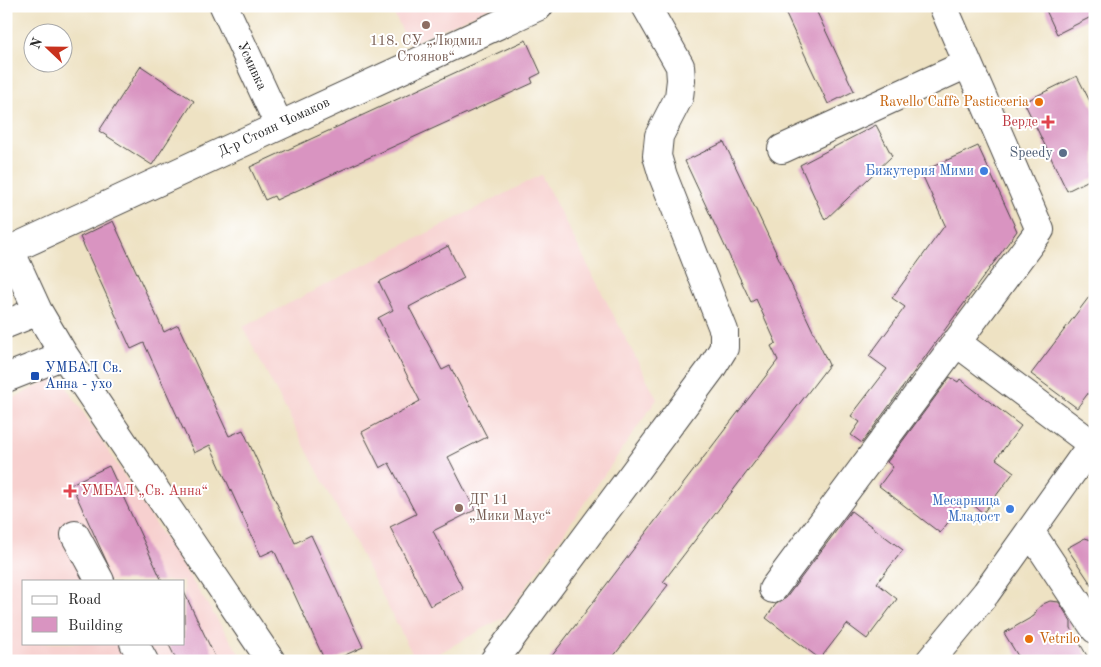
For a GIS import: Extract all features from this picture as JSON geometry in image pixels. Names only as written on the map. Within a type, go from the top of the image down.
[{"type":"street","name":"Усмивка","points":[[224,6],[279,125]]},
{"type":"street","name":"Д-р Стоян Чомаков","points":[[38,311],[10,250],[539,6]]},
{"type":"street","points":[[494,661],[712,369],[724,348],[724,331],[663,176],[658,156],[659,136],[679,97],[680,66],[646,6]]},
{"type":"street","points":[[773,589],[1040,230],[943,6]]},
{"type":"street","points":[[782,149],[967,64]]},
{"type":"street","points":[[6,324],[38,311],[64,355],[271,661]]},
{"type":"street","points":[[930,661],[986,593],[1093,442],[956,342]]},
{"type":"street","points":[[6,378],[64,355]]},
{"type":"street","points":[[1030,531],[1095,629]]},
{"type":"street","points":[[75,535],[99,580]]},
{"type":"street","points":[[135,644],[144,661]]},
{"type":"shaded area","name":"118. СУ „Людмил Стоянов“","points":[[390,6],[494,6],[409,44]]},
{"type":"shaded area","name":"ДГ 11 „Мики Маус“","points":[[541,175],[657,399],[506,616],[425,661],[416,661],[243,327]]},
{"type":"shaded area","name":"УМБАЛ „Св. Анна“","points":[[59,375],[244,661],[6,661],[6,402]]},
{"type":"building","points":[[782,6],[814,6],[854,91],[828,104]]},
{"type":"building","points":[[1044,6],[1095,6],[1095,15],[1057,34]]},
{"type":"building","points":[[526,40],[541,73],[531,78],[533,83],[276,200],[274,196],[265,200],[250,167]]},
{"type":"building","points":[[141,66],[194,101],[152,165],[99,131]]},
{"type":"building","points":[[1077,76],[1095,111],[1095,177],[1067,191],[1024,102]]},
{"type":"building","points":[[876,125],[892,156],[825,220],[800,165]]},
{"type":"building","points":[[724,142],[829,365],[663,582],[668,585],[610,661],[548,661],[778,360],[771,346],[776,343],[756,299],[751,302],[685,161]]},
{"type":"building","points":[[978,146],[1017,231],[862,443],[851,435],[860,422],[851,416],[887,369],[869,356],[905,307],[892,298],[945,225],[921,172]]},
{"type":"building","points":[[113,221],[164,332],[178,325],[229,436],[243,430],[295,543],[311,535],[363,647],[332,661],[325,661],[274,550],[261,556],[210,445],[194,453],[144,343],[131,349],[80,237]]},
{"type":"building","points":[[448,246],[464,278],[409,307],[442,370],[450,366],[487,437],[448,457],[475,510],[433,531],[463,589],[430,606],[390,527],[416,514],[389,463],[380,468],[362,432],[420,401],[378,318],[393,310],[379,282]]},
{"type":"building","points":[[1095,289],[1095,384],[1077,408],[1031,374]]},
{"type":"building","points":[[950,377],[958,382],[960,379],[1021,426],[996,459],[1014,472],[983,513],[966,499],[940,533],[879,486],[893,467],[887,462]]},
{"type":"building","points":[[109,466],[162,580],[115,580],[71,484]]},
{"type":"building","points":[[851,511],[903,550],[877,583],[897,599],[867,639],[847,624],[820,659],[766,618],[776,604],[786,598]]},
{"type":"building","points":[[1085,538],[1095,541],[1095,590],[1067,548]]},
{"type":"building","points":[[185,594],[217,661],[177,661],[168,644],[185,644]]},
{"type":"building","points":[[1050,601],[1059,602],[1090,661],[1021,661],[1004,633],[1034,616],[1037,609]]},
{"type":"place","name":"118. СУ „Людмил Стоянов“","points":[[426,25]]},
{"type":"place","name":"Ravello Caffè Pasticceria","points":[[1039,102]]},
{"type":"place","name":"Верде","points":[[1048,122]]},
{"type":"place","name":"Speedy","points":[[1063,153]]},
{"type":"place","name":"Бижутерия Мими","points":[[984,171]]},
{"type":"place","name":"УМБАЛ Св. Анна - ухо","points":[[35,376]]},
{"type":"place","name":"УМБАЛ „Св. Анна“","points":[[70,491]]},
{"type":"place","name":"ДГ 11 „Мики Маус“","points":[[459,508]]},
{"type":"place","name":"Месарница Младост","points":[[1010,509]]},
{"type":"place","name":"Vetrilo","points":[[1029,639]]}]
